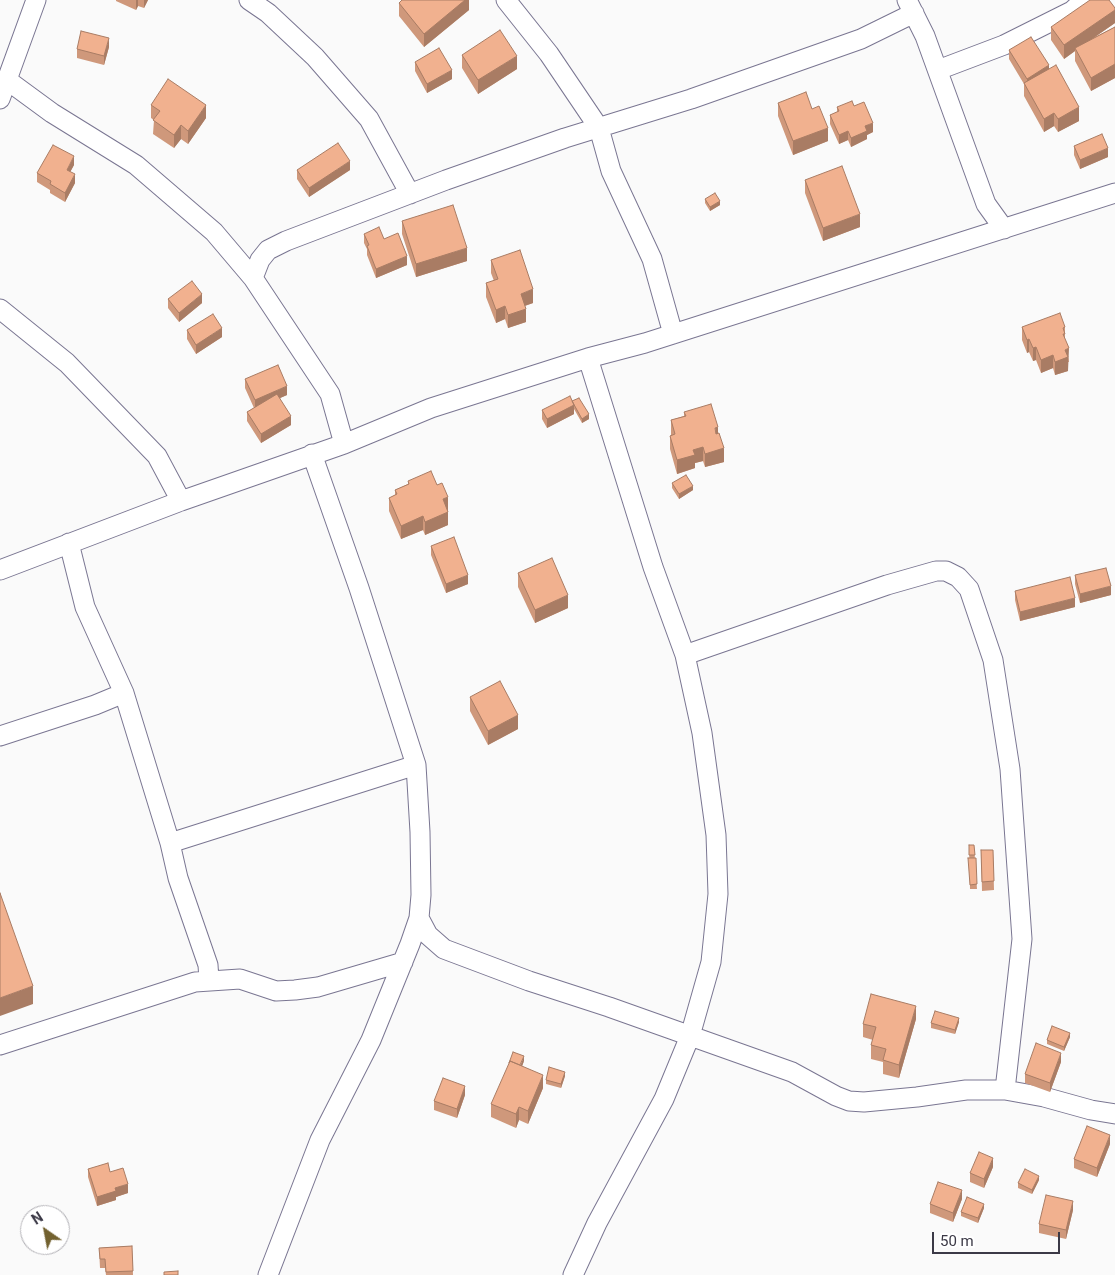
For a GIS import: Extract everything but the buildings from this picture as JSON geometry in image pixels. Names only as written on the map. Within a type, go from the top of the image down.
[{"type":"street","points":[[249,0],[268,13],[315,57],[369,119],[410,194]]},
{"type":"street","points":[[506,0],[549,54],[599,128],[611,171],[652,259],[674,334]]},
{"type":"street","points":[[938,70],[1004,45],[1072,11],[1084,0]]},
{"type":"street","points":[[0,99],[8,80],[32,1]]},
{"type":"street","points":[[254,278],[260,260],[268,250],[286,241],[565,138],[690,99],[861,39],[910,6],[926,36],[986,204],[1004,228]]},
{"type":"street","points":[[8,80],[52,114],[136,165],[214,232],[254,278],[330,394],[344,444]]},
{"type":"street","points":[[0,570],[181,501],[344,444],[431,408],[588,358],[674,334],[1115,193]]},
{"type":"street","points":[[0,309],[67,363],[157,456],[181,501]]},
{"type":"street","points":[[572,1275],[664,1099],[690,1036],[711,962],[718,894],[716,835],[702,733],[685,654],[652,567],[588,358]]},
{"type":"street","points":[[268,1275],[320,1140],[371,1040],[419,918],[420,832],[416,765],[359,588],[312,454]]},
{"type":"street","points":[[70,544],[85,607],[124,693],[170,843],[178,878],[208,965],[209,980]]},
{"type":"street","points":[[685,654],[887,585],[936,571],[946,571],[958,577],[969,589],[992,660],[1008,760],[1022,939],[1005,1090]]},
{"type":"street","points":[[0,736],[95,705],[124,693]]},
{"type":"street","points":[[170,843],[416,765]]},
{"type":"street","points":[[419,918],[428,935],[444,950],[792,1072],[849,1101],[864,1102],[916,1098],[966,1090],[1005,1090],[1115,1114]]},
{"type":"street","points":[[0,1046],[174,987],[209,980],[240,979],[276,991],[295,990],[318,987],[403,962]]}]
